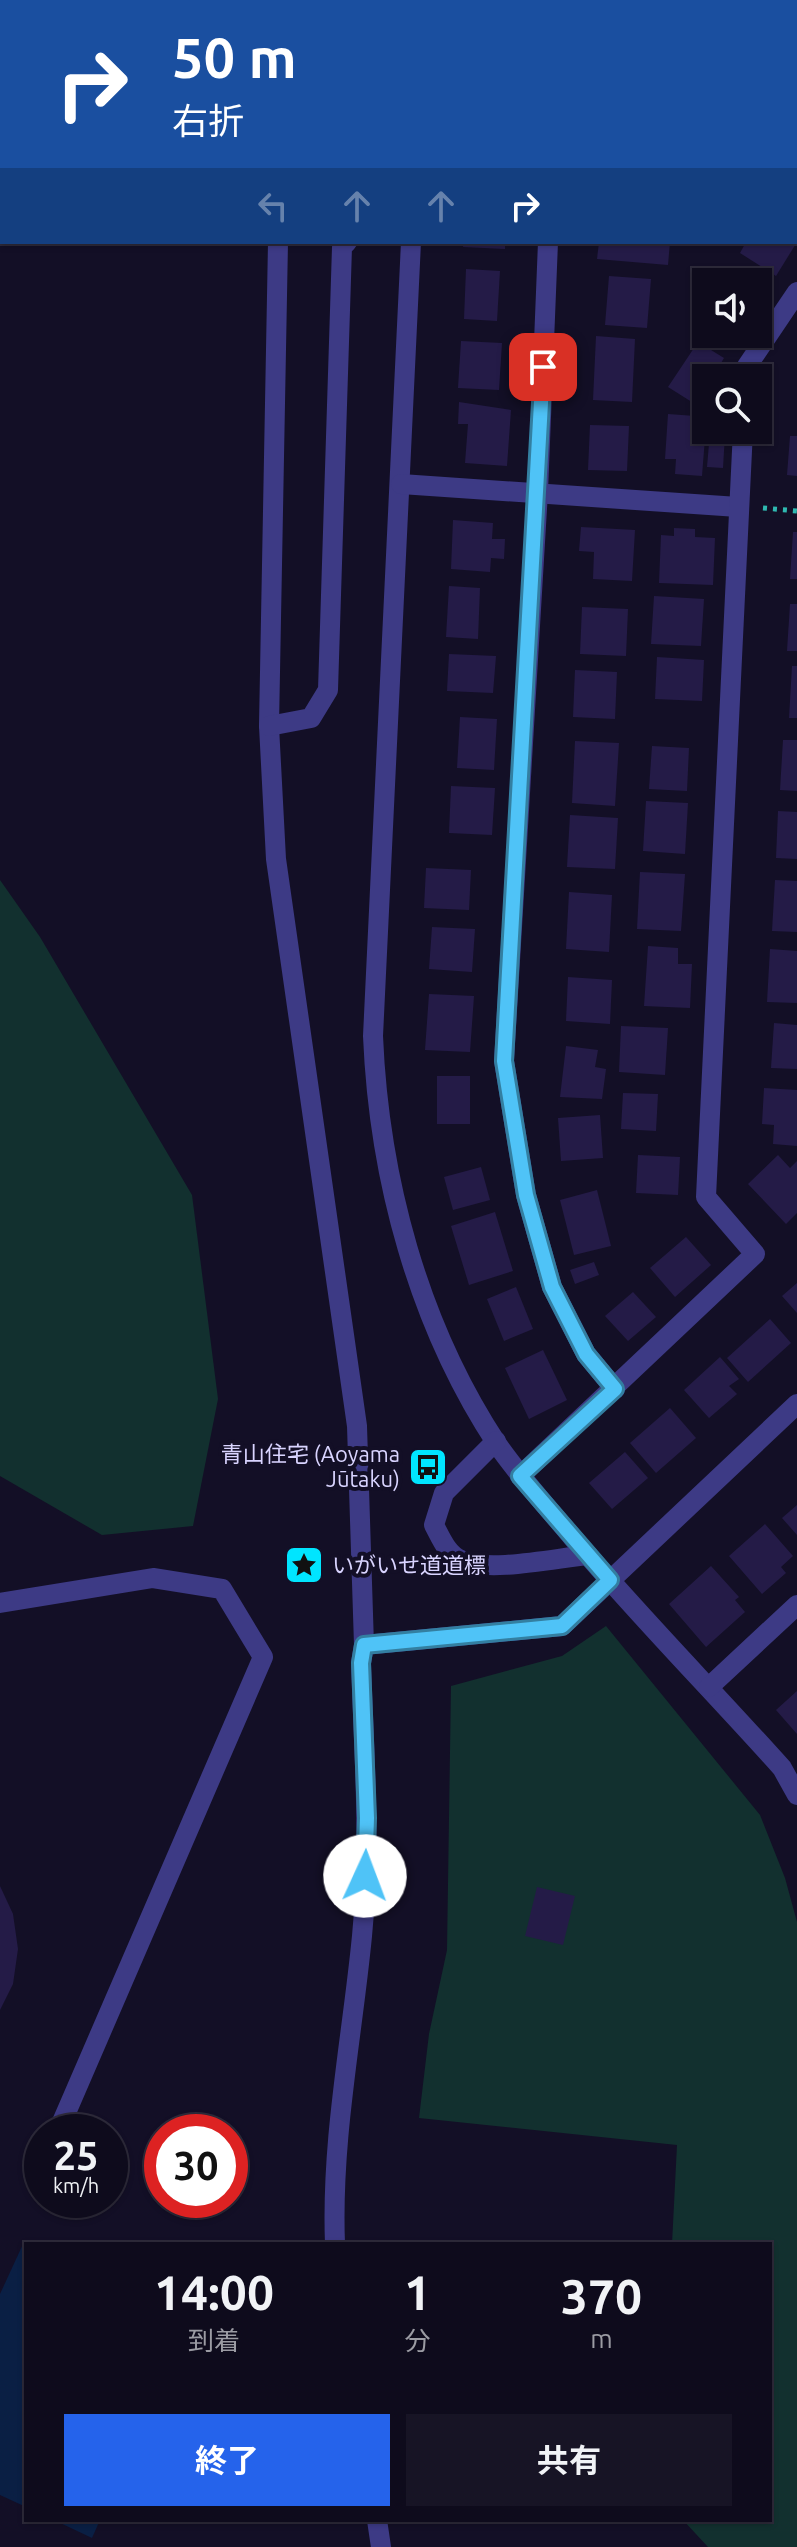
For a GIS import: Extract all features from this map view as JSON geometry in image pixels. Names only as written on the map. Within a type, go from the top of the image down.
[{"type":"street","points":[[278,244],[269,726],[276,859],[357,1426],[364,1645],[361,1663],[367,1818],[363,1934],[336,2131],[335,2242]]},
{"type":"street","points":[[269,726],[311,718],[328,690],[342,247],[345,244]]},
{"type":"street","points":[[411,244],[373,1021],[376,1106],[387,1173],[405,1241],[453,1361],[496,1441],[520,1476],[588,1555],[782,1768],[797,1795]]},
{"type":"street","points":[[548,244],[538,492],[504,1061],[526,1195],[552,1287],[586,1354],[615,1389]]},
{"type":"street","points":[[748,364],[797,292]]},
{"type":"street","points":[[520,1476],[755,1254],[706,1197],[742,444]]},
{"type":"street","points":[[401,484],[738,507]]},
{"type":"street","points":[[364,1645],[562,1626],[797,1404]]},
{"type":"street","points":[[496,1441],[444,1493],[434,1525],[445,1547],[460,1560],[482,1565],[588,1555]]},
{"type":"street","points":[[0,1603],[153,1578],[222,1589],[263,1657],[65,2114]]},
{"type":"street","points":[[709,1687],[797,1605]]},
{"type":"street","points":[[377,2522],[381,2547]]},
{"type":"green space","points":[[0,880],[40,937],[192,1195],[218,1399],[193,1526],[102,1535],[0,1476]]},
{"type":"green space","points":[[606,1626],[760,1815],[785,1878],[797,1922],[797,2547],[708,2547],[685,2522],[772,2522],[772,2242],[672,2242],[677,2145],[419,2118],[429,2034],[447,1950],[451,1686],[562,1656]]},
{"type":"water","points":[[24,2242],[24,2506],[0,2495],[0,2294]]},
{"type":"water","points":[[58,2522],[99,2522],[92,2538]]},
{"type":"building","points":[[464,244],[505,244],[505,249],[463,247]]},
{"type":"building","points":[[599,244],[670,244],[668,265],[597,259]]},
{"type":"building","points":[[745,244],[796,244],[776,276],[772,273],[772,268],[763,268],[740,253]]},
{"type":"building","points":[[466,269],[500,271],[497,321],[464,319]]},
{"type":"building","points":[[609,276],[651,279],[647,328],[605,325]]},
{"type":"building","points":[[596,336],[635,339],[632,402],[593,400]]},
{"type":"building","points":[[461,341],[502,343],[499,390],[458,388]]},
{"type":"building","points":[[694,348],[708,348],[724,358],[720,364],[692,364],[692,402],[668,387]]},
{"type":"building","points":[[459,402],[511,410],[507,466],[465,463],[468,424],[458,424]]},
{"type":"building","points":[[668,414],[692,416],[692,444],[705,444],[702,476],[675,474],[676,459],[665,459]]},
{"type":"building","points":[[590,425],[629,426],[627,471],[588,470]]},
{"type":"building","points":[[790,436],[797,436],[797,476],[787,475]]},
{"type":"building","points":[[709,444],[724,444],[723,468],[707,467]]},
{"type":"building","points":[[453,520],[493,523],[492,539],[505,539],[504,559],[491,558],[490,572],[451,569]]},
{"type":"building","points":[[581,527],[635,530],[632,581],[593,579],[594,552],[579,551]]},
{"type":"building","points":[[674,528],[695,529],[695,537],[715,538],[713,585],[659,583],[661,535],[674,536]]},
{"type":"building","points":[[793,532],[797,532],[797,579],[790,579]]},
{"type":"building","points":[[449,586],[480,588],[478,639],[446,637]]},
{"type":"building","points":[[654,596],[704,599],[701,646],[651,644]]},
{"type":"building","points":[[790,604],[797,604],[797,651],[787,651]]},
{"type":"building","points":[[582,607],[628,609],[626,656],[580,654]]},
{"type":"building","points":[[449,654],[496,656],[493,693],[447,691]]},
{"type":"building","points":[[657,657],[704,660],[702,701],[655,699]]},
{"type":"building","points":[[792,666],[797,666],[797,718],[789,718]]},
{"type":"building","points":[[575,670],[617,672],[615,719],[573,717]]},
{"type":"building","points":[[460,717],[497,719],[494,770],[457,768]]},
{"type":"building","points":[[783,740],[797,740],[797,791],[780,790]]},
{"type":"building","points":[[575,741],[619,743],[615,806],[572,803]]},
{"type":"building","points":[[652,746],[689,748],[687,791],[649,789]]},
{"type":"building","points":[[451,786],[495,788],[492,835],[449,833]]},
{"type":"building","points":[[646,801],[688,803],[685,854],[643,851]]},
{"type":"building","points":[[778,811],[797,812],[797,859],[776,858]]},
{"type":"building","points":[[570,815],[618,818],[615,869],[567,867]]},
{"type":"building","points":[[426,868],[471,870],[469,910],[424,908]]},
{"type":"building","points":[[640,872],[685,874],[681,931],[637,929]]},
{"type":"building","points":[[775,880],[797,881],[797,932],[772,931]]},
{"type":"building","points":[[569,892],[612,895],[609,952],[566,949]]},
{"type":"building","points":[[432,927],[475,929],[472,972],[429,969]]},
{"type":"building","points":[[648,946],[678,948],[678,964],[692,964],[690,1008],[644,1006]]},
{"type":"building","points":[[770,949],[797,951],[797,1003],[767,1002]]},
{"type":"building","points":[[568,977],[612,980],[610,1024],[566,1021]]},
{"type":"building","points":[[429,994],[474,996],[470,1052],[425,1050]]},
{"type":"building","points":[[774,1023],[797,1025],[797,1069],[771,1068]]},
{"type":"building","points":[[621,1026],[668,1028],[665,1075],[619,1072]]},
{"type":"building","points":[[566,1046],[598,1050],[595,1067],[606,1069],[602,1099],[560,1097]]},
{"type":"building","points":[[437,1076],[470,1076],[470,1124],[437,1124]]},
{"type":"building","points":[[764,1088],[797,1090],[797,1146],[773,1144],[774,1125],[762,1124]]},
{"type":"building","points":[[623,1093],[658,1094],[656,1131],[621,1129]]},
{"type":"building","points":[[600,1115],[603,1158],[561,1161],[558,1118]]},
{"type":"building","points":[[638,1155],[680,1157],[678,1195],[636,1193]]},
{"type":"building","points":[[778,1155],[790,1168],[797,1161],[797,1213],[786,1224],[748,1184]]},
{"type":"building","points":[[481,1167],[490,1200],[453,1210],[444,1177]]},
{"type":"building","points":[[597,1190],[611,1246],[574,1255],[560,1200]]},
{"type":"building","points":[[495,1212],[513,1271],[469,1285],[451,1226]]},
{"type":"building","points":[[686,1237],[711,1265],[675,1297],[650,1268]]},
{"type":"building","points":[[594,1262],[599,1275],[575,1284],[570,1270]]},
{"type":"building","points":[[797,1283],[797,1313],[782,1296]]},
{"type":"building","points":[[516,1287],[533,1329],[504,1341],[487,1299]]},
{"type":"building","points":[[633,1292],[656,1317],[628,1341],[605,1316]]},
{"type":"building","points":[[770,1319],[791,1343],[748,1382],[727,1358]]},
{"type":"building","points":[[543,1350],[567,1400],[529,1419],[505,1368]]},
{"type":"building","points":[[720,1357],[739,1379],[729,1386],[737,1394],[709,1418],[684,1390]]},
{"type":"building","points":[[670,1408],[696,1438],[656,1473],[630,1443]]},
{"type":"building","points":[[625,1452],[648,1478],[612,1509],[589,1483]]},
{"type":"building","points":[[797,1505],[797,1535],[782,1518]]},
{"type":"building","points":[[765,1524],[793,1556],[781,1567],[786,1573],[762,1594],[729,1556]]},
{"type":"building","points":[[711,1566],[739,1597],[735,1600],[745,1612],[706,1647],[669,1604]]},
{"type":"building","points":[[797,1691],[797,1734],[776,1710]]},
{"type":"building","points":[[0,1886],[13,1914],[18,1949],[13,1984],[0,2010]]},
{"type":"building","points":[[537,1887],[575,1896],[563,1945],[525,1936]]},
{"type":"place","name":"青山住宅 (Aoyama Jūtaku)","points":[[428,1467]]},
{"type":"place","name":"いがいせ道道標","points":[[304,1565]]},
{"type":"route","points":[[365,1876],[367,1818],[361,1663],[364,1645],[562,1626],[610,1580],[520,1476],[615,1389],[586,1354],[552,1287],[526,1195],[504,1061],[543,367]]}]
